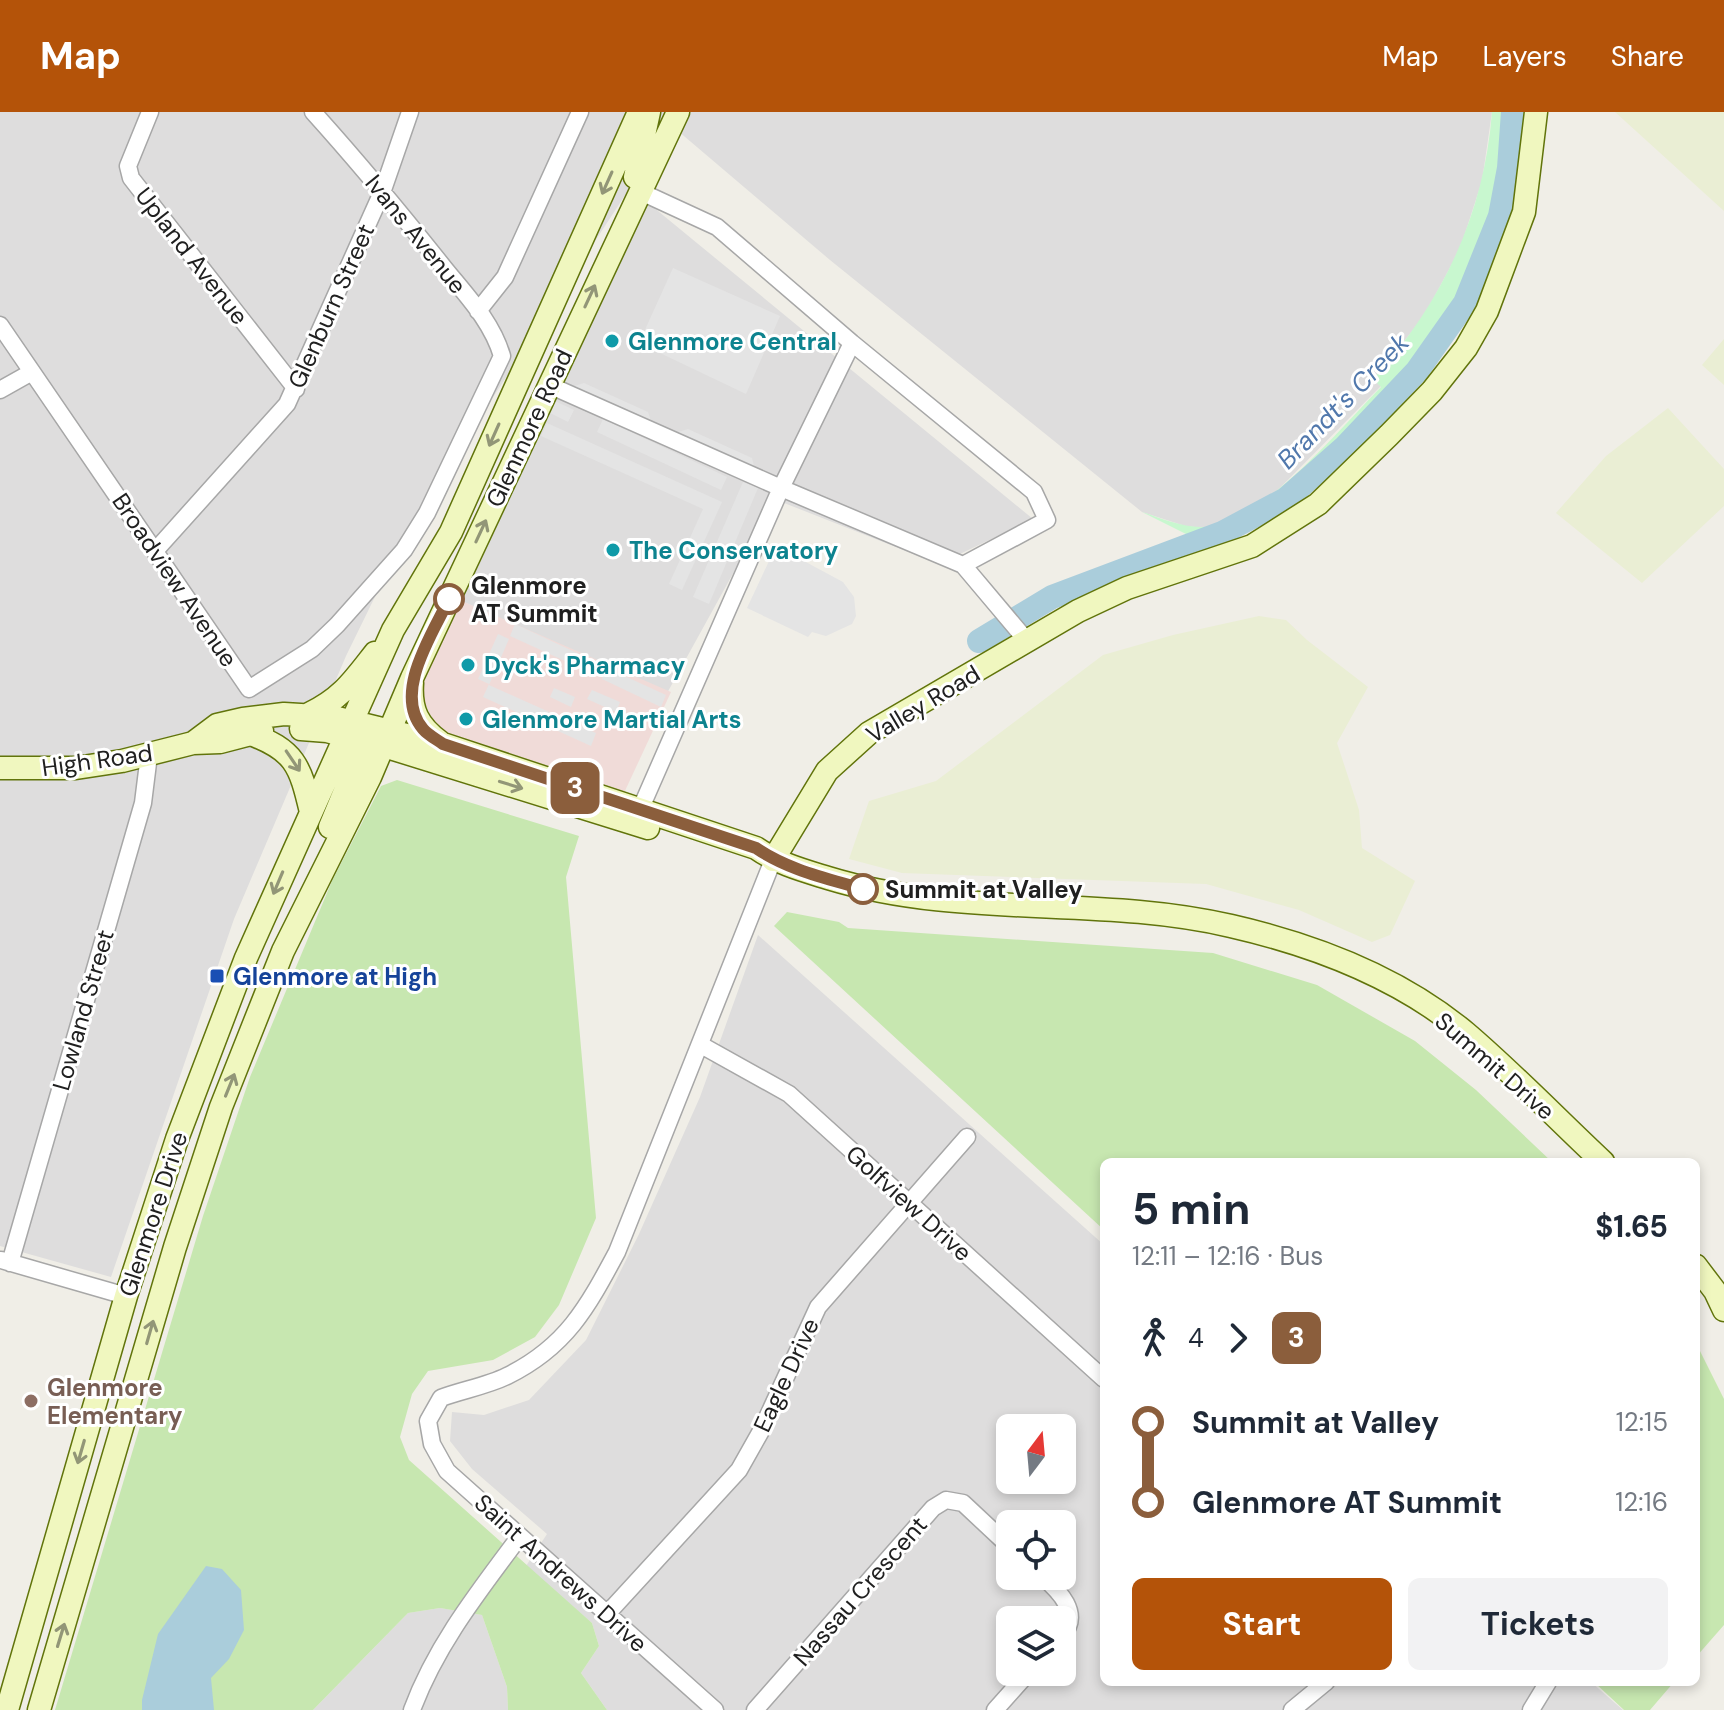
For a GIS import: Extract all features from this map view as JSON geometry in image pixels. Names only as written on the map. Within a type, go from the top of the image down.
[{"type":"main road","name":"Glenmore Road","points":[[368,733],[393,630],[451,532],[639,112]]},
{"type":"main road","points":[[618,235],[639,163],[649,112]]},
{"type":"main road","name":"Glenmore Road","points":[[368,733],[412,678],[678,112]]},
{"type":"main road","name":"Valley Road","points":[[773,860],[827,771],[869,733],[1078,611],[1127,588],[1252,546],[1318,504],[1432,391],[1466,348],[1487,311],[1524,212],[1536,112]]},
{"type":"main road","points":[[283,951],[307,883],[362,750],[373,714],[451,532]]},
{"type":"main road","points":[[309,714],[345,692],[393,630]]},
{"type":"main road","points":[[370,777],[395,764],[439,753],[418,722],[413,707],[412,678]]},
{"type":"main road","name":"High Road","points":[[193,743],[217,725],[243,719],[309,714],[368,733]]},
{"type":"main road","name":"High Road","points":[[0,768],[76,768],[149,755],[193,743],[220,742],[248,733],[304,729],[368,733]]},
{"type":"main road","points":[[248,733],[269,740],[295,759],[311,812]]},
{"type":"main road","name":"Summit Drive","points":[[368,733],[640,810],[756,848],[773,860],[865,890],[966,904],[1149,913],[1229,925],[1307,946],[1390,982],[1464,1032],[1599,1158]]},
{"type":"main road","name":"Glenmore Drive","points":[[39,1710],[180,1233],[221,1107],[283,951],[370,777],[368,733]]},
{"type":"main road","name":"Glenmore Drive","points":[[7,1710],[126,1296],[182,1125],[246,958],[311,812],[368,733]]},
{"type":"main road","name":"Summit Drive","points":[[439,753],[753,861],[773,860]]},
{"type":"main road","points":[[1700,1271],[1724,1310]]},
{"type":"street","name":"Upland Avenue","points":[[150,112],[130,158],[131,178],[296,389]]},
{"type":"street","name":"Ivans Avenue","points":[[313,112],[383,190],[482,317]]},
{"type":"street","name":"Glenburn Street","points":[[155,551],[287,404],[296,389],[383,190],[410,112]]},
{"type":"street","points":[[482,317],[505,277],[580,112]]},
{"type":"street","points":[[639,191],[717,227],[852,343],[1034,492],[1047,520],[963,565]]},
{"type":"street","name":"Broadview Avenue","points":[[0,325],[249,689],[312,649],[404,550],[427,513],[502,356],[496,337],[482,317]]},
{"type":"street","points":[[640,810],[781,488],[852,343]]},
{"type":"street","points":[[0,390],[32,372]]},
{"type":"street","points":[[549,385],[963,565],[1027,641]]},
{"type":"street","name":"Lowland Street","points":[[5,1262],[143,803],[149,755]]},
{"type":"street","name":"Valley Road","points":[[428,1421],[441,1398],[505,1377],[556,1345],[588,1306],[617,1252],[773,860]]},
{"type":"street","name":"Golfview Drive","points":[[701,1045],[789,1094],[1100,1375]]},
{"type":"street","name":"Eagle Drive","points":[[607,1614],[739,1470],[761,1431],[818,1307],[967,1137]]},
{"type":"street","points":[[5,1262],[126,1296]]},
{"type":"street","name":"Saint Andrews Drive","points":[[428,1421],[432,1444],[447,1471],[715,1710]]},
{"type":"street","name":"Nassau Crescent","points":[[755,1710],[933,1508],[946,1500],[963,1503],[996,1534]]},
{"type":"street","points":[[412,1710],[424,1677],[452,1629],[520,1536]]},
{"type":"street","points":[[995,1710],[1016,1686]]},
{"type":"street","points":[[1292,1710],[1321,1686]]},
{"type":"street","points":[[1531,1710],[1546,1686]]},
{"type":"shaded area","points":[[0,112],[1492,112],[1482,181],[1460,249],[1423,318],[1373,379],[1381,386],[1272,496],[1233,518],[1204,528],[1185,526],[1142,512],[830,260],[671,125],[412,521],[346,656],[234,919],[111,1277],[0,1246]]},
{"type":"shaded area","points":[[647,202],[1033,519],[939,564],[774,499],[666,695],[462,601]]},
{"type":"shaded area","points":[[673,268],[780,316],[746,394],[639,343]]},
{"type":"shaded area","points":[[584,383],[648,412],[652,424],[571,387]]},
{"type":"shaded area","points":[[555,401],[574,410],[568,422],[550,413]]},
{"type":"shaded area","points":[[603,419],[727,477],[721,490],[597,432]]},
{"type":"shaded area","points":[[547,423],[722,502],[682,590],[669,584],[703,509],[541,436]]},
{"type":"shaded area","points":[[688,429],[752,458],[755,470],[675,433]]},
{"type":"shaded area","points":[[743,482],[758,488],[709,604],[693,597]]},
{"type":"shaded area","points":[[776,546],[843,582],[854,597],[856,616],[852,624],[826,636],[812,632],[808,637],[747,608]]},
{"type":"shaded area","points":[[462,601],[671,692],[624,793],[447,738],[435,724],[412,678]]},
{"type":"shaded area","points":[[515,624],[592,660],[587,671],[510,636]]},
{"type":"shaded area","points":[[498,634],[509,639],[489,685],[596,733],[591,746],[483,697],[489,684],[478,679]]},
{"type":"shaded area","points":[[607,668],[666,695],[661,707],[602,679]]},
{"type":"shaded area","points":[[554,688],[575,697],[571,707],[550,697]]},
{"type":"shaded area","points":[[592,690],[620,702],[616,712],[587,699]]},
{"type":"shaded area","points":[[758,935],[1100,1241],[1100,1686],[1596,1686],[1623,1710],[607,1710],[581,1673],[599,1646],[592,1623],[526,1566],[547,1534],[472,1469],[450,1441],[452,1412],[484,1415],[529,1400],[586,1340],[639,1234],[700,1097]]},
{"type":"shaded area","points":[[440,1608],[482,1615],[507,1687],[508,1710],[313,1710],[408,1613]]},
{"type":"green space","points":[[1492,112],[1521,112],[1505,216],[1495,249],[1467,313],[1419,382],[1304,492],[1234,539],[1214,548],[1142,512],[1179,524],[1201,527],[1224,523],[1248,511],[1298,472],[1381,387],[1373,379],[1420,320],[1455,256],[1469,222],[1480,186]]},
{"type":"green space","points":[[1615,112],[1724,112],[1724,211]]},
{"type":"green space","points":[[1724,339],[1724,385],[1702,365]]},
{"type":"green space","points":[[1668,408],[1724,469],[1724,506],[1642,583],[1556,513],[1606,456]]},
{"type":"green space","points":[[1259,616],[1286,620],[1368,687],[1337,743],[1359,810],[1362,848],[1415,881],[1390,935],[1372,942],[1299,910],[1206,884],[902,873],[849,859],[869,801],[936,781],[1103,655],[1173,635]]},
{"type":"green space","points":[[397,780],[579,836],[566,877],[596,1218],[559,1305],[535,1337],[493,1360],[428,1371],[412,1394],[400,1437],[409,1460],[592,1623],[599,1646],[581,1673],[607,1710],[508,1710],[507,1687],[482,1615],[440,1608],[408,1613],[313,1710],[55,1710],[203,1216],[250,1077],[332,881],[381,786]]},
{"type":"green space","points":[[787,912],[839,922],[848,928],[1213,953],[1317,985],[1415,1041],[1476,1090],[1548,1158],[1100,1158],[1100,1226],[774,926]]},
{"type":"green space","points":[[1700,1351],[1724,1399],[1724,1625],[1700,1652]]},
{"type":"green space","points":[[1598,1686],[1671,1686],[1650,1710],[1624,1710]]},
{"type":"water","points":[[206,1566],[222,1569],[241,1590],[244,1630],[229,1659],[211,1678],[214,1710],[142,1710],[158,1634]]},
{"type":"waterway","name":"Brandt's Creek","points":[[979,641],[1052,597],[1222,533],[1286,499],[1345,447],[1417,371],[1465,303],[1500,216],[1509,168],[1513,112]]},
{"type":"bus line","name":"3","points":[[449,599],[412,678],[413,707],[424,731],[443,744],[756,848],[773,860],[863,889]]},
{"type":"place","name":"Glenmore Central","points":[[612,341]]},
{"type":"place","name":"The Conservatory","points":[[613,550]]},
{"type":"place","name":"Glenmore AT Summit","points":[[449,599]]},
{"type":"place","name":"Dyck's Pharmacy","points":[[468,665]]},
{"type":"place","name":"Glenmore Martial Arts","points":[[466,719]]},
{"type":"place","name":"Summit at Valley","points":[[863,889]]},
{"type":"place","name":"Glenmore at High","points":[[217,976]]},
{"type":"place","name":"Glenmore Elementary","points":[[31,1401]]}]
